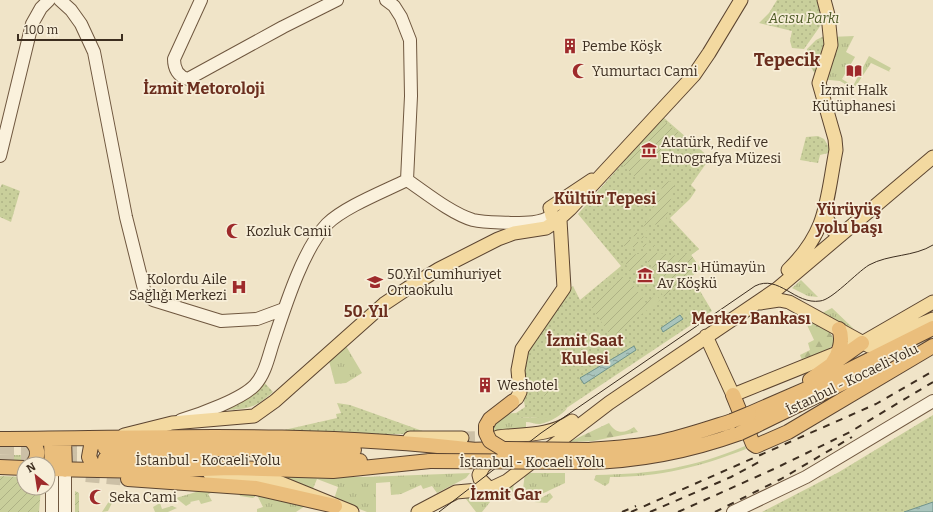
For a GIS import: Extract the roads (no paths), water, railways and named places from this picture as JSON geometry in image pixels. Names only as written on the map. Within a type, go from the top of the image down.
[{"type":"highway","points":[[512,402],[490,419],[486,426],[488,438],[500,443],[588,456],[663,442],[694,434],[732,421],[752,420],[933,328]]},
{"type":"highway","points":[[830,367],[838,353],[842,337],[839,329]]},
{"type":"highway","name":"İstanbul - Kocaeli Yolu","points":[[102,454],[431,452],[588,456],[616,461],[677,452],[708,444],[740,433],[752,420],[933,338]]},
{"type":"highway","points":[[752,420],[830,367],[862,343]]},
{"type":"highway","points":[[732,395],[753,444],[756,446],[788,432],[933,346]]},
{"type":"highway","points":[[56,470],[102,454],[115,438],[318,439],[431,452]]},
{"type":"highway","points":[[0,439],[58,439],[148,471],[230,468],[333,471],[431,452],[474,450],[500,443]]},
{"type":"highway","points":[[29,439],[37,449],[37,456]]},
{"type":"highway","points":[[56,460],[58,439]]},
{"type":"highway","points":[[0,467],[16,468]]},
{"type":"highway","points":[[128,479],[256,488],[335,506]]},
{"type":"main road","points":[[0,156],[32,24],[41,8],[49,0]]},
{"type":"main road","points":[[60,0],[71,10],[81,24],[94,52],[126,217],[145,293],[153,300],[221,321],[257,320],[284,309]]},
{"type":"main road","points":[[201,0],[174,59],[174,66],[178,74],[188,79],[283,26],[337,0]]},
{"type":"main road","points":[[386,0],[394,6],[401,17],[410,40],[411,96],[407,180]]},
{"type":"main road","points":[[172,423],[254,416],[275,402],[384,304],[408,288],[439,269],[498,239],[514,233],[546,228],[557,218],[566,205],[605,171],[698,69],[740,0]]},
{"type":"main road","points":[[500,443],[526,434],[548,432],[563,427],[760,295],[772,286],[796,263],[817,234],[824,213],[836,150],[835,139],[819,83],[831,45],[828,15],[824,0]]},
{"type":"main road","points":[[418,512],[456,492],[490,489],[507,481],[603,407],[757,303],[841,235],[933,157]]},
{"type":"main road","points":[[115,438],[172,423],[243,394],[256,384],[265,367],[284,309],[309,251],[327,224],[348,210],[407,180]]},
{"type":"main road","points":[[407,180],[455,211],[478,221],[522,223],[557,218]]},
{"type":"main road","points":[[824,213],[830,226],[841,235]]},
{"type":"main road","points":[[512,402],[517,398],[520,392],[518,366],[522,350],[564,288],[557,218]]},
{"type":"main road","points":[[757,303],[784,300],[862,343],[872,346],[933,319]]},
{"type":"main road","points":[[706,336],[732,395],[862,343],[933,302]]},
{"type":"main road","points":[[879,343],[933,313]]},
{"type":"main road","points":[[733,512],[806,477],[933,401]]},
{"type":"main road","points":[[748,512],[818,478],[933,409]]},
{"type":"main road","points":[[490,489],[479,477],[480,470],[512,442],[526,434]]},
{"type":"main road","points":[[318,439],[462,438]]},
{"type":"main road","points":[[148,471],[260,477],[282,483],[352,512]]},
{"type":"main road","points":[[56,474],[65,512]]},
{"type":"main road","points":[[52,512],[53,496]]},
{"type":"water","points":[[680,315],[683,319],[663,332],[661,328]]},
{"type":"water","points":[[634,346],[636,350],[584,384],[580,378]]},
{"type":"water","points":[[933,502],[933,512],[904,512]]},
{"type":"tunnel","points":[[462,438],[498,437]]},
{"type":"tunnel","points":[[0,447],[102,448]]},
{"type":"tunnel","points":[[0,458],[102,459]]},
{"type":"tunnel","points":[[86,475],[128,479]]},
{"type":"tram line","points":[[439,512],[541,433],[755,286],[764,283],[772,284],[803,299],[820,301],[831,296],[869,265],[877,261],[918,252],[933,245]]},
{"type":"railway","points":[[631,512],[876,404],[933,371]]},
{"type":"railway","points":[[678,512],[776,468],[850,432],[933,382]]},
{"type":"railway","points":[[715,512],[781,479],[852,437]]},
{"type":"railway","points":[[650,512],[731,477],[759,462]]},
{"type":"railway","points":[[622,512],[636,506]]},
{"type":"place","name":"Pembe Köşk","points":[[570,46]]},
{"type":"place","name":"Yumurtacı Cami","points":[[580,71]]},
{"type":"place","name":"İzmit Halk Kütüphanesi","points":[[854,71]]},
{"type":"place","name":"Atatürk, Redif ve Etnografya Müzesi","points":[[649,150]]},
{"type":"place","name":"Kozluk Camii","points":[[234,231]]},
{"type":"place","name":"Kasr-ı Hümayün Av Köşkü","points":[[645,275]]},
{"type":"place","name":"50.Yıl Cumhuriyet Ortaokulu","points":[[375,282]]},
{"type":"place","name":"Kolordu Aile Sağlığı Merkezi","points":[[239,287]]},
{"type":"place","name":"Weshotel","points":[[485,385]]},
{"type":"place","name":"Seka Cami","points":[[97,497]]},
{"type":"district","name":"Tepecik","points":[[787,60]]},
{"type":"district","name":"İzmit Metoroloji","points":[[204,88]]},
{"type":"district","name":"Kültür Tepesi","points":[[605,198]]},
{"type":"district","name":"Yürüyüş yolu başı","points":[[849,218]]},
{"type":"district","name":"50. Yıl","points":[[366,311]]},
{"type":"district","name":"Merkez Bankası","points":[[751,318]]},
{"type":"district","name":"İzmit Saat Kulesi","points":[[585,349]]},
{"type":"district","name":"İzmit Gar","points":[[506,494]]},
{"type":"park label","name":"Acısu Parkı","points":[[804,18]]}]
